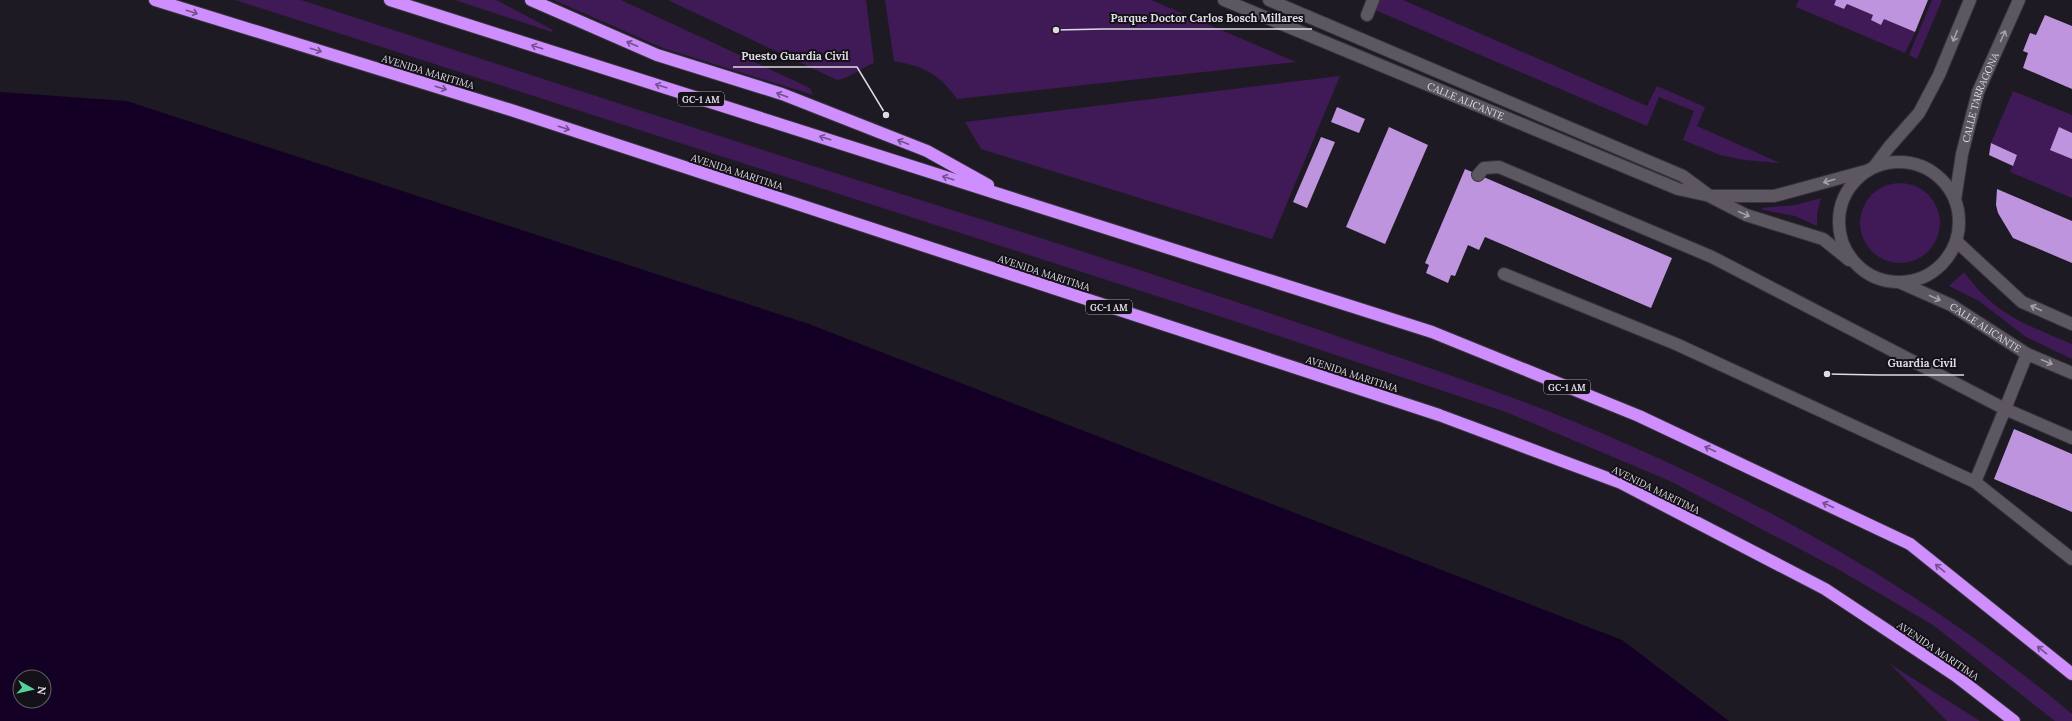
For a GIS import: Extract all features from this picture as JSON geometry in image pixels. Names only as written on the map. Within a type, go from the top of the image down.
[{"type":"highway","name":"AVENIDA MARITIMA","points":[[155,0],[518,112],[1439,415],[1621,483],[1825,589],[1956,676],[2014,721]]},
{"type":"highway","name":"GC-1 AM","points":[[390,0],[1432,332],[1639,416],[1910,544],[2072,674]]},
{"type":"highway","points":[[531,0],[656,55],[782,94],[927,151],[1012,198]]},
{"type":"street","name":"CALLE ALICANTE","points":[[1224,0],[1678,189],[1710,196],[1774,196],[1870,169]]},
{"type":"street","points":[[1269,0],[1683,176],[1710,196]]},
{"type":"street","points":[[1367,15],[1373,0]]},
{"type":"street","points":[[1870,169],[1886,163],[1907,162],[1927,168],[1944,182],[1955,200],[1959,220],[1956,241],[1947,258],[1934,271],[1917,279],[1899,282],[1877,278],[1858,266],[1845,248],[1839,227],[1841,205],[1850,185],[1870,169],[1919,113],[1939,75],[1970,0]]},
{"type":"street","name":"CALLE TARRAGONA","points":[[1955,200],[1962,154],[1978,92],[2019,0]]},
{"type":"street","points":[[1478,175],[1484,168],[1499,167],[1712,257],[2005,409],[2072,438]]},
{"type":"street","name":"CALLE ALICANTE","points":[[1710,196],[1746,215],[1823,239],[1858,266]]},
{"type":"street","points":[[1956,241],[2022,302],[2072,324]]},
{"type":"street","points":[[1504,274],[1676,344],[1975,482],[2072,559]]},
{"type":"street","name":"CALLE ALICANTE","points":[[1899,282],[1951,305],[2028,354],[2072,373]]},
{"type":"street","points":[[1975,482],[2028,354]]},
{"type":"shaded area","points":[[235,0],[301,0],[743,144],[1183,284],[1439,371],[1548,411],[1642,451],[1707,481],[1772,514],[1835,549],[1897,586],[1957,626],[2072,714],[2072,721],[2055,721],[1933,625],[1836,568],[1670,481],[1506,412],[1225,318]]},
{"type":"shaded area","points":[[455,0],[496,0],[553,30],[552,32]]},
{"type":"shaded area","points":[[554,0],[621,0],[810,88],[813,95],[663,48]]},
{"type":"shaded area","points":[[668,0],[866,0],[874,63],[837,80]]},
{"type":"shaded area","points":[[885,0],[1151,0],[1296,62],[957,99],[944,83],[930,72],[894,61]]},
{"type":"shaded area","points":[[1379,0],[1403,0],[1647,106],[1657,86],[1705,107],[1697,126],[1780,163],[1744,160],[1720,155],[1683,140],[1694,111],[1659,97],[1647,126],[1375,10]]},
{"type":"shaded area","points":[[1799,0],[1836,0],[1834,5],[1844,9],[1847,4],[1873,15],[1871,20],[1881,25],[1884,19],[1915,32],[1905,53],[1796,7]]},
{"type":"shaded area","points":[[1932,0],[1942,0],[1917,59],[1909,55]]},
{"type":"shaded area","points":[[1340,76],[1272,239],[981,149],[965,122]]},
{"type":"shaded area","points":[[2013,91],[2072,115],[2072,133],[2059,127],[2072,159],[2072,198],[2010,172],[2017,155],[1991,143]]},
{"type":"shaded area","points":[[0,92],[127,101],[809,324],[1622,640],[1729,721],[0,721]]},
{"type":"shaded area","points":[[1900,183],[1915,186],[1928,195],[1937,208],[1940,223],[1937,238],[1928,251],[1915,260],[1900,263],[1885,260],[1872,251],[1863,238],[1860,223],[1863,208],[1872,195],[1885,186]]},
{"type":"shaded area","points":[[1821,198],[1817,214],[1817,226],[1795,216],[1763,210],[1762,208],[1795,205]]},
{"type":"shaded area","points":[[1964,272],[1987,299],[2012,317],[2072,344],[2072,359],[2026,337],[1979,301],[1949,286]]},
{"type":"shaded area","points":[[1890,664],[1980,721],[1947,721]]},
{"type":"building","points":[[1836,0],[1928,0],[1915,32],[1884,19],[1881,25],[1871,20],[1873,15],[1847,4],[1844,9],[1834,5]]},
{"type":"building","points":[[2045,15],[2072,26],[2072,89],[2023,68],[2028,53],[2023,51],[2030,33],[2036,35]]},
{"type":"building","points":[[1337,107],[1365,119],[1359,133],[1331,122]]},
{"type":"building","points":[[1389,127],[1428,145],[1385,244],[1346,227]]},
{"type":"building","points":[[2059,127],[2072,133],[2072,159],[2050,150]]},
{"type":"building","points":[[1321,137],[1335,142],[1307,208],[1293,202]]},
{"type":"building","points":[[1991,143],[2017,155],[2013,166],[1989,155]]},
{"type":"building","points":[[1465,169],[1672,258],[1651,308],[1485,237],[1479,250],[1468,245],[1455,276],[1451,275],[1448,283],[1426,273],[1429,265],[1425,263]]},
{"type":"building","points":[[1997,189],[2072,221],[2072,263],[2013,238],[1998,213],[1996,205]]},
{"type":"building","points":[[2014,429],[2072,454],[2072,512],[1994,479]]},
{"type":"place","name":"Parque Doctor Carlos Bosch Millares","points":[[1056,30]]},
{"type":"place","name":"Puesto Guardia Civil","points":[[886,115]]},
{"type":"place","name":"Guardia Civil","points":[[1827,374]]}]
